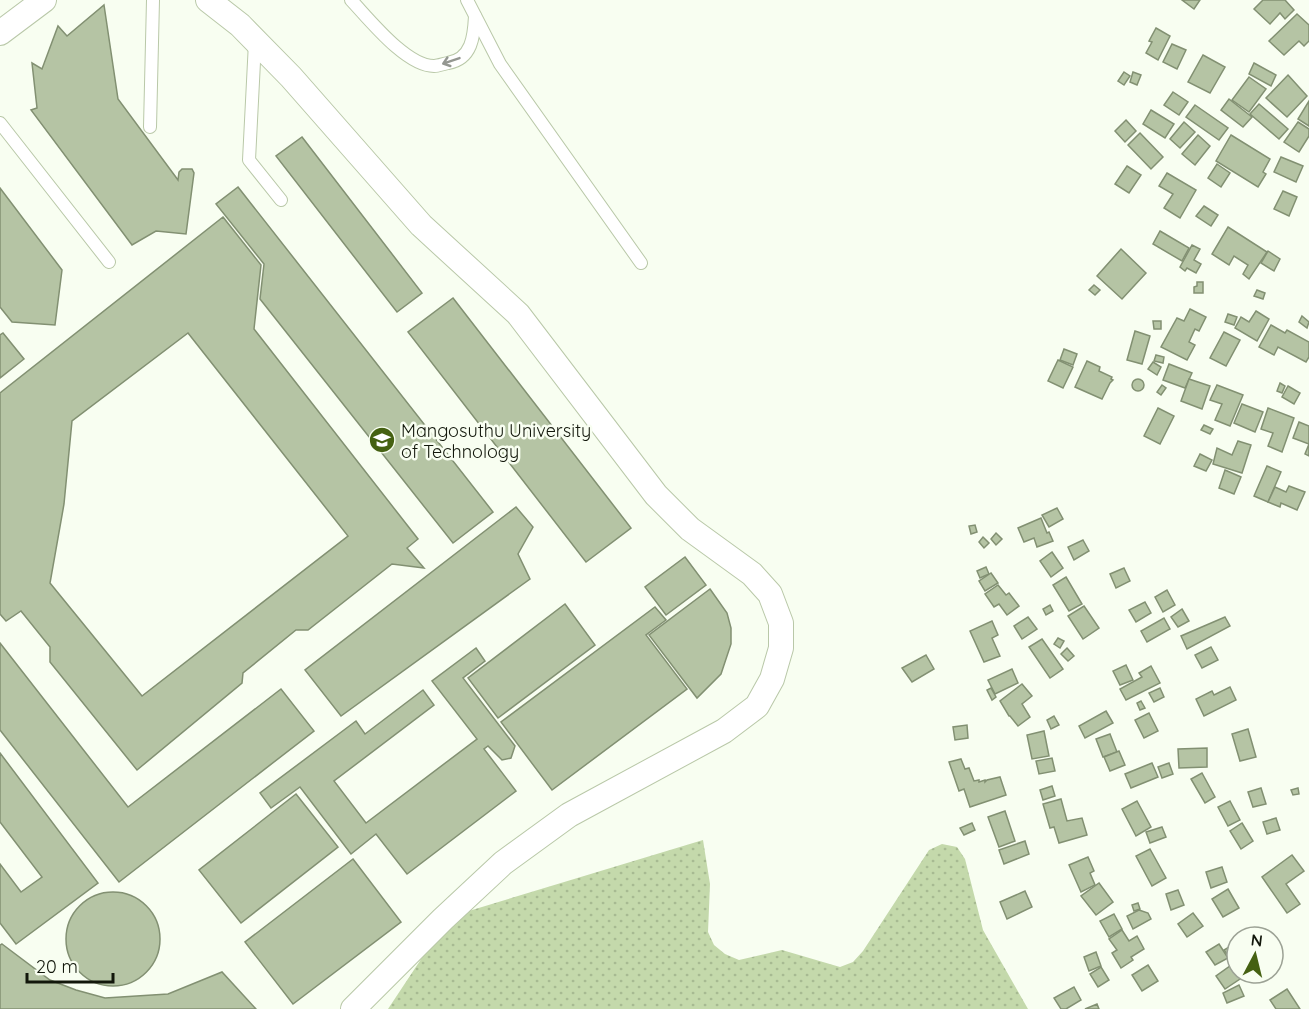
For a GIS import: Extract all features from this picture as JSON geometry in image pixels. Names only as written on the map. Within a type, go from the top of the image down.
[{"type":"street","points":[[0,33],[44,0]]},
{"type":"street","points":[[208,0],[240,25],[291,77],[421,225],[518,314],[656,495],[690,529],[752,574],[770,594],[781,623],[781,648],[772,679],[757,705],[724,731],[569,815],[503,863],[442,919],[353,1009]]},
{"type":"lane","points":[[150,127],[153,0]]},
{"type":"lane","points":[[351,0],[386,37],[415,61],[433,66],[455,62],[468,52],[474,33],[475,14]]},
{"type":"lane","points":[[467,0],[500,64],[640,263]]},
{"type":"lane","points":[[255,41],[249,160],[281,200]]},
{"type":"lane","points":[[0,123],[109,262]]},
{"type":"green space","points":[[703,840],[710,884],[708,932],[714,945],[725,954],[739,960],[782,950],[840,967],[853,962],[863,951],[929,850],[942,844],[957,847],[965,859],[983,930],[1028,1009],[388,1009],[449,917]]},
{"type":"building","points":[[1182,0],[1200,0],[1194,9]]},
{"type":"building","points":[[1263,0],[1285,0],[1294,10],[1285,19],[1280,13],[1270,24],[1254,9]]},
{"type":"building","points":[[104,5],[118,99],[178,180],[182,169],[192,169],[194,173],[186,234],[156,231],[132,245],[31,110],[37,108],[32,63],[42,69],[58,26],[67,36]]},
{"type":"building","points":[[1297,14],[1309,25],[1309,41],[1304,46],[1299,41],[1284,55],[1269,41]]},
{"type":"building","points":[[1156,28],[1170,36],[1158,60],[1146,53]]},
{"type":"building","points":[[1172,44],[1186,50],[1177,69],[1163,62]]},
{"type":"building","points":[[1203,55],[1225,67],[1210,93],[1188,82]]},
{"type":"building","points":[[1254,63],[1276,75],[1271,86],[1249,74]]},
{"type":"building","points":[[1124,72],[1130,76],[1124,85],[1118,81]]},
{"type":"building","points":[[1133,72],[1141,75],[1137,85],[1130,82]]},
{"type":"building","points":[[1288,75],[1307,96],[1287,117],[1266,98]]},
{"type":"building","points":[[1249,77],[1266,89],[1249,112],[1232,100]]},
{"type":"building","points":[[1173,92],[1188,102],[1179,115],[1164,105]]},
{"type":"building","points":[[1229,99],[1252,117],[1243,127],[1221,110]]},
{"type":"building","points":[[1309,101],[1309,126],[1298,119]]},
{"type":"building","points":[[1259,104],[1288,129],[1279,139],[1250,114]]},
{"type":"building","points":[[1195,105],[1228,128],[1219,140],[1186,117]]},
{"type":"building","points":[[1151,110],[1174,124],[1165,138],[1143,124]]},
{"type":"building","points":[[1126,120],[1136,131],[1125,142],[1115,131]]},
{"type":"building","points":[[1184,122],[1195,132],[1180,148],[1170,139]]},
{"type":"building","points":[[1298,122],[1309,129],[1309,136],[1299,152],[1284,142]]},
{"type":"building","points":[[1140,133],[1163,157],[1151,169],[1128,145]]},
{"type":"building","points":[[1198,135],[1210,146],[1195,165],[1182,154]]},
{"type":"building","points":[[1231,135],[1270,159],[1263,172],[1266,174],[1258,187],[1216,161]]},
{"type":"building","points":[[302,137],[422,293],[397,312],[276,156]]},
{"type":"building","points":[[1281,157],[1303,166],[1296,182],[1274,172]]},
{"type":"building","points":[[1217,164],[1230,173],[1221,187],[1208,178]]},
{"type":"building","points":[[1127,166],[1141,175],[1129,193],[1115,184]]},
{"type":"building","points":[[1167,173],[1196,190],[1180,218],[1164,208],[1173,194],[1159,186]]},
{"type":"building","points":[[238,187],[493,512],[453,543],[260,299],[264,264],[216,204]]},
{"type":"building","points":[[0,188],[62,270],[55,325],[12,322],[0,307]]},
{"type":"building","points":[[1283,191],[1297,197],[1289,216],[1274,209]]},
{"type":"building","points":[[1204,206],[1218,215],[1211,226],[1196,216]]},
{"type":"building","points":[[223,217],[261,265],[254,329],[418,539],[407,548],[424,568],[392,564],[308,630],[296,630],[243,673],[242,683],[137,770],[50,662],[50,647],[21,611],[6,621],[0,614],[0,393]],"holes":[[[188,333],[348,536],[142,696],[50,583],[64,504],[72,421]]]},
{"type":"building","points":[[1228,227],[1267,252],[1249,279],[1243,274],[1248,265],[1234,256],[1229,265],[1212,254]]},
{"type":"building","points":[[1160,231],[1189,248],[1182,261],[1153,244]]},
{"type":"building","points":[[1192,245],[1200,249],[1194,260],[1201,264],[1196,273],[1187,268],[1185,271],[1180,267]]},
{"type":"building","points":[[1121,249],[1146,273],[1122,299],[1097,276]]},
{"type":"building","points":[[1268,251],[1280,259],[1274,271],[1261,263]]},
{"type":"building","points":[[1197,282],[1203,282],[1203,293],[1194,293]]},
{"type":"building","points":[[1094,285],[1100,290],[1095,295],[1089,290]]},
{"type":"building","points":[[1257,290],[1265,293],[1263,299],[1254,296]]},
{"type":"building","points":[[453,298],[631,528],[586,562],[408,332]]},
{"type":"building","points":[[1190,309],[1206,317],[1199,331],[1195,329],[1189,342],[1195,345],[1187,360],[1161,347],[1177,318],[1184,321]]},
{"type":"building","points":[[1256,311],[1269,319],[1257,341],[1235,328],[1241,317],[1249,322]]},
{"type":"building","points":[[1228,314],[1237,317],[1234,325],[1225,322]]},
{"type":"building","points":[[1302,316],[1309,322],[1307,328],[1299,322]]},
{"type":"building","points":[[1153,321],[1161,321],[1161,329],[1154,329]]},
{"type":"building","points":[[1271,325],[1285,333],[1287,330],[1309,342],[1309,357],[1306,362],[1278,347],[1274,355],[1259,347]]},
{"type":"building","points":[[1135,331],[1150,336],[1142,364],[1127,360]]},
{"type":"building","points":[[1224,332],[1240,340],[1226,366],[1210,358]]},
{"type":"building","points":[[3,333],[24,359],[0,378],[0,335]]},
{"type":"building","points":[[1064,349],[1077,354],[1073,365],[1060,360]]},
{"type":"building","points":[[1156,355],[1164,357],[1163,363],[1154,361]]},
{"type":"building","points":[[1058,360],[1073,367],[1063,388],[1048,381]]},
{"type":"building","points":[[1087,361],[1100,367],[1099,371],[1112,377],[1113,380],[1102,399],[1075,387]]},
{"type":"building","points":[[1153,362],[1161,367],[1157,375],[1148,369]]},
{"type":"building","points":[[1169,364],[1192,373],[1185,388],[1163,380]]},
{"type":"building","points":[[1138,379],[1144,385],[1138,391],[1132,385]]},
{"type":"building","points":[[1189,379],[1210,386],[1202,409],[1181,401]]},
{"type":"building","points":[[1280,383],[1285,386],[1282,393],[1277,391]]},
{"type":"building","points":[[1162,385],[1166,388],[1161,395],[1157,392]]},
{"type":"building","points":[[1217,385],[1243,395],[1230,426],[1215,420],[1222,404],[1210,400]]},
{"type":"building","points":[[1288,386],[1300,393],[1294,404],[1282,397]]},
{"type":"building","points":[[1242,404],[1263,412],[1255,432],[1234,423]]},
{"type":"building","points":[[1158,408],[1174,416],[1160,444],[1144,436]]},
{"type":"building","points":[[1268,408],[1294,418],[1282,452],[1268,446],[1273,433],[1261,429]]},
{"type":"building","points":[[1299,422],[1309,426],[1309,444],[1293,438]]},
{"type":"building","points":[[1204,425],[1213,429],[1210,434],[1201,430]]},
{"type":"building","points":[[1238,441],[1251,445],[1242,473],[1213,464],[1217,448],[1232,455]]},
{"type":"building","points":[[1309,444],[1309,456],[1305,454]]},
{"type":"building","points":[[1200,454],[1212,460],[1206,471],[1194,466]]},
{"type":"building","points":[[1267,466],[1281,472],[1268,502],[1254,496]]},
{"type":"building","points":[[1225,470],[1241,477],[1234,494],[1219,488]]},
{"type":"building","points":[[1289,486],[1305,492],[1297,510],[1281,503],[1280,507],[1268,502],[1275,487],[1286,492]]},
{"type":"building","points":[[516,507],[533,527],[518,554],[530,579],[341,716],[305,670]]},
{"type":"building","points":[[1057,508],[1063,519],[1049,527],[1042,515]]},
{"type":"building","points":[[1041,518],[1053,541],[1037,547],[1034,538],[1024,542],[1018,528]]},
{"type":"building","points":[[975,525],[977,532],[971,534],[969,526]]},
{"type":"building","points":[[996,533],[1002,539],[996,545],[991,539]]},
{"type":"building","points":[[983,537],[989,543],[984,548],[979,542]]},
{"type":"building","points":[[1083,540],[1089,551],[1074,560],[1068,547]]},
{"type":"building","points":[[1052,552],[1063,568],[1051,577],[1040,561]]},
{"type":"building","points":[[685,557],[706,585],[666,615],[645,587]]},
{"type":"building","points":[[986,567],[989,574],[980,578],[977,571]]},
{"type":"building","points":[[1124,568],[1130,581],[1116,588],[1110,574]]},
{"type":"building","points":[[991,573],[998,583],[985,591],[979,581]]},
{"type":"building","points":[[1066,577],[1082,604],[1069,611],[1053,585]]},
{"type":"building","points":[[998,585],[1006,595],[1009,593],[1019,606],[1007,615],[999,604],[994,607],[985,594]]},
{"type":"building","points":[[710,589],[727,613],[731,628],[731,644],[721,674],[697,698],[649,635]]},
{"type":"building","points":[[1167,590],[1175,605],[1163,612],[1155,597]]},
{"type":"building","points":[[1145,602],[1151,613],[1136,622],[1129,610]]},
{"type":"building","points":[[565,604],[595,645],[498,718],[468,678]]},
{"type":"building","points":[[1050,605],[1053,611],[1046,615],[1043,609]]},
{"type":"building","points":[[1084,606],[1099,628],[1083,639],[1068,616]]},
{"type":"building","points":[[655,607],[666,620],[646,635],[687,689],[552,790],[501,722]]},
{"type":"building","points":[[1182,609],[1189,621],[1178,627],[1171,617]]},
{"type":"building","points":[[1028,617],[1037,629],[1022,639],[1014,626]]},
{"type":"building","points":[[1225,617],[1230,626],[1187,649],[1181,636]]},
{"type":"building","points":[[1164,618],[1170,629],[1147,642],[1141,631]]},
{"type":"building","points":[[992,621],[998,635],[992,638],[1000,656],[984,662],[970,631]]},
{"type":"building","points":[[1058,638],[1064,641],[1060,648],[1054,644]]},
{"type":"building","points":[[1042,639],[1063,669],[1050,678],[1029,647]]},
{"type":"building","points":[[0,643],[128,807],[281,689],[314,731],[119,882],[0,730]]},
{"type":"building","points":[[1211,647],[1218,660],[1202,668],[1195,655]]},
{"type":"building","points":[[476,648],[485,661],[463,678],[515,746],[511,758],[502,760],[488,746],[484,749],[516,791],[407,874],[376,834],[351,854],[300,787],[271,808],[260,793],[356,721],[365,734],[423,690],[434,705],[334,781],[366,823],[477,739],[432,681]]},
{"type":"building","points":[[1067,648],[1074,656],[1068,661],[1061,654]]},
{"type":"building","points":[[926,655],[934,669],[912,682],[902,668]]},
{"type":"building","points":[[1126,665],[1133,680],[1120,685],[1113,671]]},
{"type":"building","points":[[1151,666],[1160,683],[1126,700],[1120,689],[1142,677],[1139,673]]},
{"type":"building","points":[[1012,669],[1018,683],[995,694],[988,680]]},
{"type":"building","points":[[1022,684],[1032,696],[1022,704],[1030,717],[1018,726],[1000,701]]},
{"type":"building","points":[[1230,687],[1236,700],[1204,716],[1196,699],[1212,691],[1214,695]]},
{"type":"building","points":[[991,688],[996,697],[992,700],[987,690]]},
{"type":"building","points":[[1160,688],[1164,697],[1154,702],[1149,693]]},
{"type":"building","points":[[1141,701],[1145,708],[1140,710],[1137,703]]},
{"type":"building","points":[[1106,711],[1113,723],[1085,738],[1079,726]]},
{"type":"building","points":[[1149,713],[1158,731],[1144,738],[1135,720]]},
{"type":"building","points":[[1054,716],[1059,725],[1051,729],[1047,720]]},
{"type":"building","points":[[967,725],[968,738],[955,740],[953,727]]},
{"type":"building","points":[[1248,729],[1256,757],[1240,761],[1232,734]]},
{"type":"building","points":[[1044,731],[1049,756],[1032,759],[1027,735]]},
{"type":"building","points":[[1110,734],[1117,752],[1103,757],[1096,739]]},
{"type":"building","points":[[1207,748],[1207,767],[1179,768],[1178,749]]},
{"type":"building","points":[[1119,751],[1125,765],[1110,771],[1104,757]]},
{"type":"building","points":[[0,753],[98,883],[16,944],[0,923],[0,864],[21,892],[42,877],[0,822]]},
{"type":"building","points":[[1052,758],[1055,771],[1039,774],[1036,761]]},
{"type":"building","points":[[961,759],[965,769],[969,768],[974,781],[985,780],[985,782],[1000,777],[1006,795],[970,807],[964,789],[959,791],[949,762]]},
{"type":"building","points":[[1152,763],[1158,777],[1131,788],[1125,774]]},
{"type":"building","points":[[1169,763],[1173,774],[1162,778],[1158,767]]},
{"type":"building","points":[[1202,773],[1215,797],[1205,803],[1191,779]]},
{"type":"building","points":[[1052,786],[1055,796],[1043,800],[1040,790]]},
{"type":"building","points":[[1261,788],[1266,804],[1253,807],[1248,792]]},
{"type":"building","points":[[1298,788],[1299,794],[1293,795],[1291,790]]},
{"type":"building","points":[[296,794],[338,847],[241,923],[199,870]]},
{"type":"building","points":[[1061,799],[1067,821],[1082,818],[1087,835],[1059,843],[1054,827],[1050,828],[1043,804]]},
{"type":"building","points":[[1137,801],[1151,827],[1136,836],[1122,809]]},
{"type":"building","points":[[1230,801],[1240,820],[1228,826],[1218,807]]},
{"type":"building","points":[[1005,811],[1015,841],[999,847],[988,817]]},
{"type":"building","points":[[1276,818],[1280,830],[1267,834],[1263,822]]},
{"type":"building","points":[[972,823],[975,830],[964,835],[960,828]]},
{"type":"building","points":[[1242,823],[1253,841],[1241,849],[1230,831]]},
{"type":"building","points":[[1162,827],[1166,837],[1150,843],[1146,832]]},
{"type":"building","points":[[1025,841],[1029,854],[1004,864],[999,850]]},
{"type":"building","points":[[1150,849],[1166,878],[1152,886],[1136,856]]},
{"type":"building","points":[[1292,855],[1304,871],[1286,884],[1300,904],[1287,913],[1262,877]]},
{"type":"building","points":[[1088,857],[1094,871],[1090,873],[1095,885],[1081,892],[1069,865]]},
{"type":"building","points":[[353,859],[401,922],[293,1004],[245,942]]},
{"type":"building","points":[[1222,867],[1227,882],[1211,888],[1206,872]]},
{"type":"building","points":[[1099,883],[1113,902],[1096,915],[1081,896]]},
{"type":"building","points":[[1228,889],[1239,908],[1223,917],[1212,899]]},
{"type":"building","points":[[1178,890],[1184,905],[1171,910],[1166,894]]},
{"type":"building","points":[[1025,891],[1032,907],[1007,919],[1000,902]]},
{"type":"building","points":[[113,892],[131,895],[146,906],[157,921],[160,939],[157,957],[146,972],[131,983],[113,986],[95,983],[80,972],[69,957],[66,939],[69,921],[80,906],[95,895]]},
{"type":"building","points":[[1138,903],[1140,909],[1134,911],[1132,905]]},
{"type":"building","points":[[1139,910],[1148,913],[1151,919],[1133,929],[1127,916]]},
{"type":"building","points":[[1193,913],[1203,926],[1187,937],[1178,924]]},
{"type":"building","points":[[1114,914],[1122,929],[1109,937],[1100,921]]},
{"type":"building","points":[[1122,930],[1129,941],[1137,936],[1144,949],[1131,957],[1133,960],[1121,968],[1112,953],[1117,950],[1109,939]]},
{"type":"building","points":[[2,944],[50,980],[105,998],[168,994],[222,972],[256,1009],[0,1009],[0,945]]},
{"type":"building","points":[[1219,944],[1225,953],[1225,960],[1215,965],[1206,952]]},
{"type":"building","points":[[1096,952],[1101,966],[1089,971],[1084,957]]},
{"type":"building","points":[[1148,965],[1158,981],[1142,991],[1132,975]]},
{"type":"building","points":[[1101,967],[1109,980],[1098,987],[1090,974]]},
{"type":"building","points":[[1225,970],[1225,985],[1231,985],[1225,989],[1216,976]]},
{"type":"building","points":[[1239,985],[1244,996],[1227,1003],[1223,993]]},
{"type":"building","points":[[1074,987],[1081,1000],[1066,1009],[1061,1009],[1054,998]]},
{"type":"building","points":[[1287,989],[1300,1009],[1276,1009],[1270,1000]]},
{"type":"building","points":[[1097,1004],[1099,1009],[1085,1009]]},
{"type":"place","name":"Mangosuthu University of Technology","points":[[382,440]]}]
